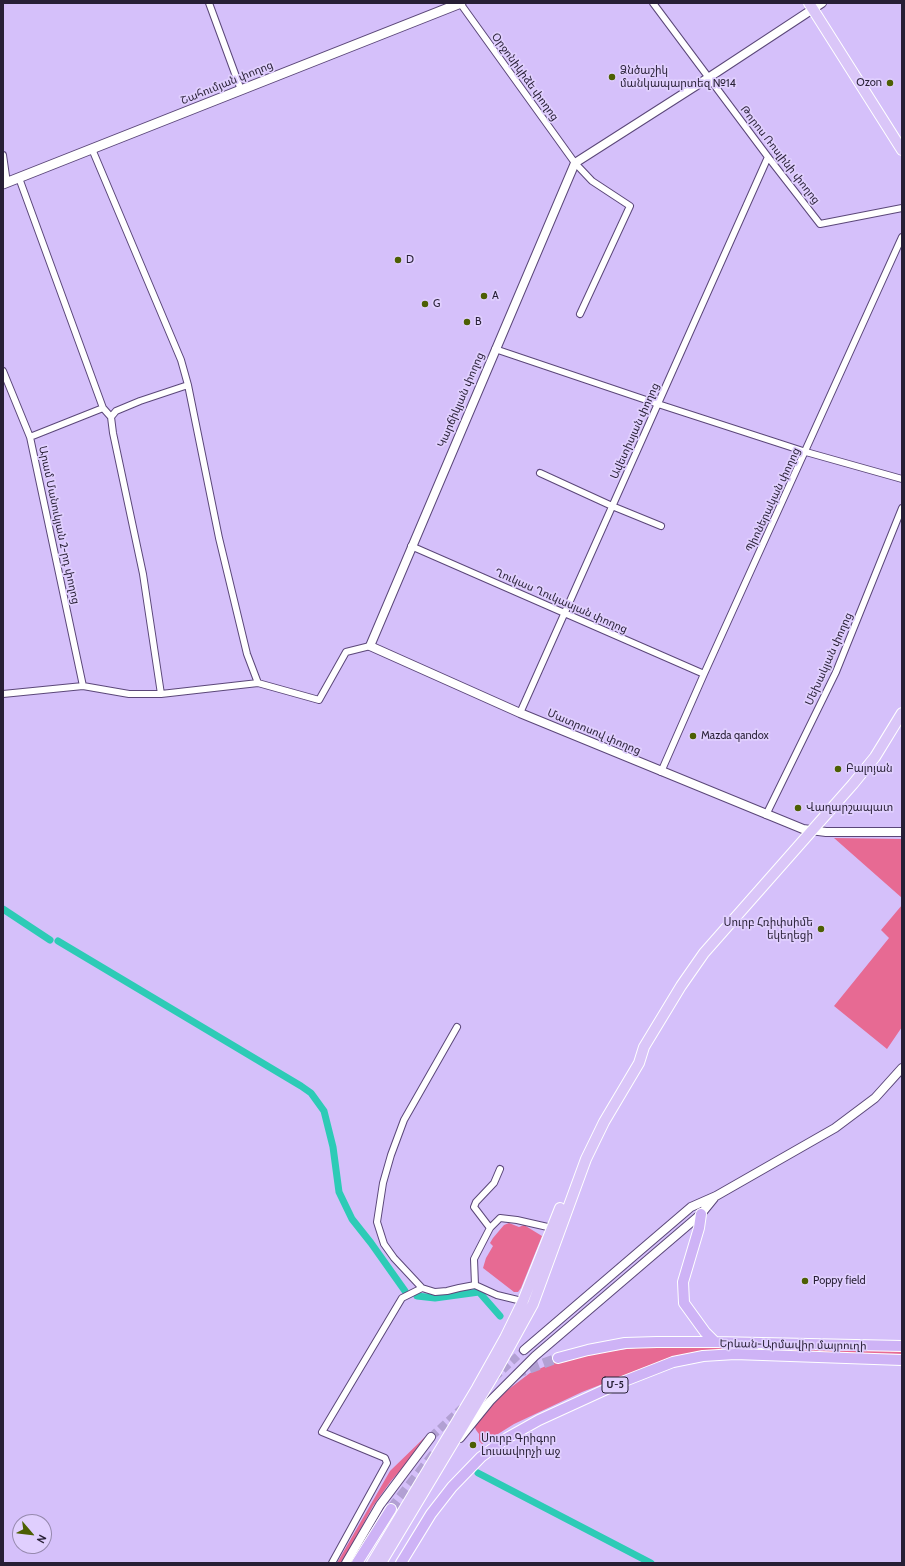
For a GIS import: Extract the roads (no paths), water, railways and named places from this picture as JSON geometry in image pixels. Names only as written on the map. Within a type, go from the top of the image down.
[{"type":"highway","points":[[701,1214],[699,1228],[683,1282],[684,1303],[705,1332],[715,1342]]},
{"type":"highway","name":"Երևան-Արմավիր մայրուղի","points":[[558,1358],[588,1350],[625,1344],[715,1342],[902,1346]]},
{"type":"highway","name":"Երևան-Արմավիր մայրուղի","points":[[401,1563],[431,1514],[452,1487],[482,1457],[506,1438],[539,1420],[622,1382],[673,1362],[703,1356],[735,1354],[902,1360]]},
{"type":"highway","points":[[357,1563],[391,1509]]},
{"type":"main road","name":"Շահումյան փողոց","points":[[5,184],[460,3]]},
{"type":"main road","points":[[815,5],[902,150]]},
{"type":"main road","points":[[372,1563],[477,1388],[505,1338],[528,1302],[552,1228],[585,1147],[598,1120],[680,986],[704,953],[853,784],[875,756],[902,713]]},
{"type":"main road","points":[[381,1563],[495,1373],[556,1239],[586,1159],[604,1122],[639,1063],[644,1047]]},
{"type":"street","points":[[208,3],[241,90]]},
{"type":"street","name":"Օրջոնիկիձե փողոց","points":[[460,3],[575,163],[592,181],[630,206],[580,314]]},
{"type":"street","name":"Թորոս Ռոսլինի փողոց","points":[[653,3],[708,78],[820,224],[902,208]]},
{"type":"street","points":[[575,163],[708,78],[815,5]]},
{"type":"street","points":[[92,149],[181,360],[188,385],[219,538],[247,654],[258,683]]},
{"type":"street","points":[[3,155],[5,184]]},
{"type":"street","name":"Ավետիսյան փողոց","points":[[520,713],[563,613],[768,157]]},
{"type":"street","name":"Կարճիկյան փողոց","points":[[370,646],[411,546],[575,163]]},
{"type":"street","points":[[19,178],[103,408],[111,417],[113,433],[143,574],[161,694]]},
{"type":"street","name":"Պիոներական փողոց","points":[[661,772],[902,237]]},
{"type":"street","points":[[495,349],[806,452],[902,479]]},
{"type":"street","name":"Արամ Մանուկյան 2-րդ փողոց","points":[[3,371],[30,438],[82,686]]},
{"type":"street","points":[[111,417],[116,411],[140,401],[188,385]]},
{"type":"street","points":[[30,438],[103,408]]},
{"type":"street","points":[[540,473],[612,506],[661,526]]},
{"type":"street","name":"Մեխակյան փողոց","points":[[766,815],[836,672],[902,508]]},
{"type":"street","name":"Ղուկաս Ղուկասյան փողոց","points":[[411,546],[704,674]]},
{"type":"street","points":[[3,694],[82,686],[129,694],[161,694],[258,683],[319,700],[346,652],[370,646]]},
{"type":"street","name":"Մատրոսով փողոց","points":[[370,646],[520,713],[803,829],[826,832],[902,832]]},
{"type":"street","points":[[457,1027],[404,1120],[390,1155],[383,1183],[377,1222],[384,1244],[394,1258],[422,1288],[435,1292],[475,1285],[496,1294],[528,1302]]},
{"type":"street","points":[[524,1350],[691,1207],[716,1196],[835,1128],[875,1098],[902,1068]]},
{"type":"street","points":[[490,1228],[474,1207],[476,1202],[494,1183],[500,1170]]},
{"type":"street","points":[[448,1453],[490,1401],[535,1356],[701,1214],[716,1196]]},
{"type":"street","points":[[475,1285],[474,1259],[490,1228],[500,1218],[517,1220],[552,1228]]},
{"type":"street","points":[[332,1563],[387,1463],[385,1458],[322,1432],[402,1298],[422,1288]]},
{"type":"street","points":[[346,1563],[380,1505],[432,1437]]},
{"type":"waterway","points":[[3,909],[50,940]]},
{"type":"waterway","points":[[58,941],[311,1093],[324,1111],[333,1147],[339,1192],[352,1219],[405,1291]]},
{"type":"waterway","points":[[417,1296],[435,1298],[479,1292],[500,1316]]},
{"type":"waterway","points":[[478,1473],[651,1563]]},
{"type":"tunnel","points":[[494,1378],[524,1350]]},
{"type":"tunnel","points":[[516,1375],[520,1372],[558,1358]]},
{"type":"tunnel","points":[[431,1437],[462,1408]]},
{"type":"tunnel","points":[[391,1509],[434,1454]]},
{"type":"place","name":"Ձնծաշիկ մանկապարտեզ №14","points":[[612,77]]},
{"type":"place","name":"Ozon","points":[[890,83]]},
{"type":"place","name":"D","points":[[398,260]]},
{"type":"place","name":"A","points":[[484,296]]},
{"type":"place","name":"G","points":[[425,304]]},
{"type":"place","name":"B","points":[[467,322]]},
{"type":"place","name":"Mazda qandox","points":[[693,736]]},
{"type":"place","name":"Բալոյան","points":[[838,769]]},
{"type":"place","name":"Վաղարշապատ","points":[[798,808]]},
{"type":"place","name":"Սուրբ Հռիփսիմե եկեղեցի","points":[[821,929]]},
{"type":"place","name":"Poppy field","points":[[805,1281]]},
{"type":"place","name":"Սուրբ Գրիգոր Լուսավորչի աջ","points":[[473,1445]]}]
